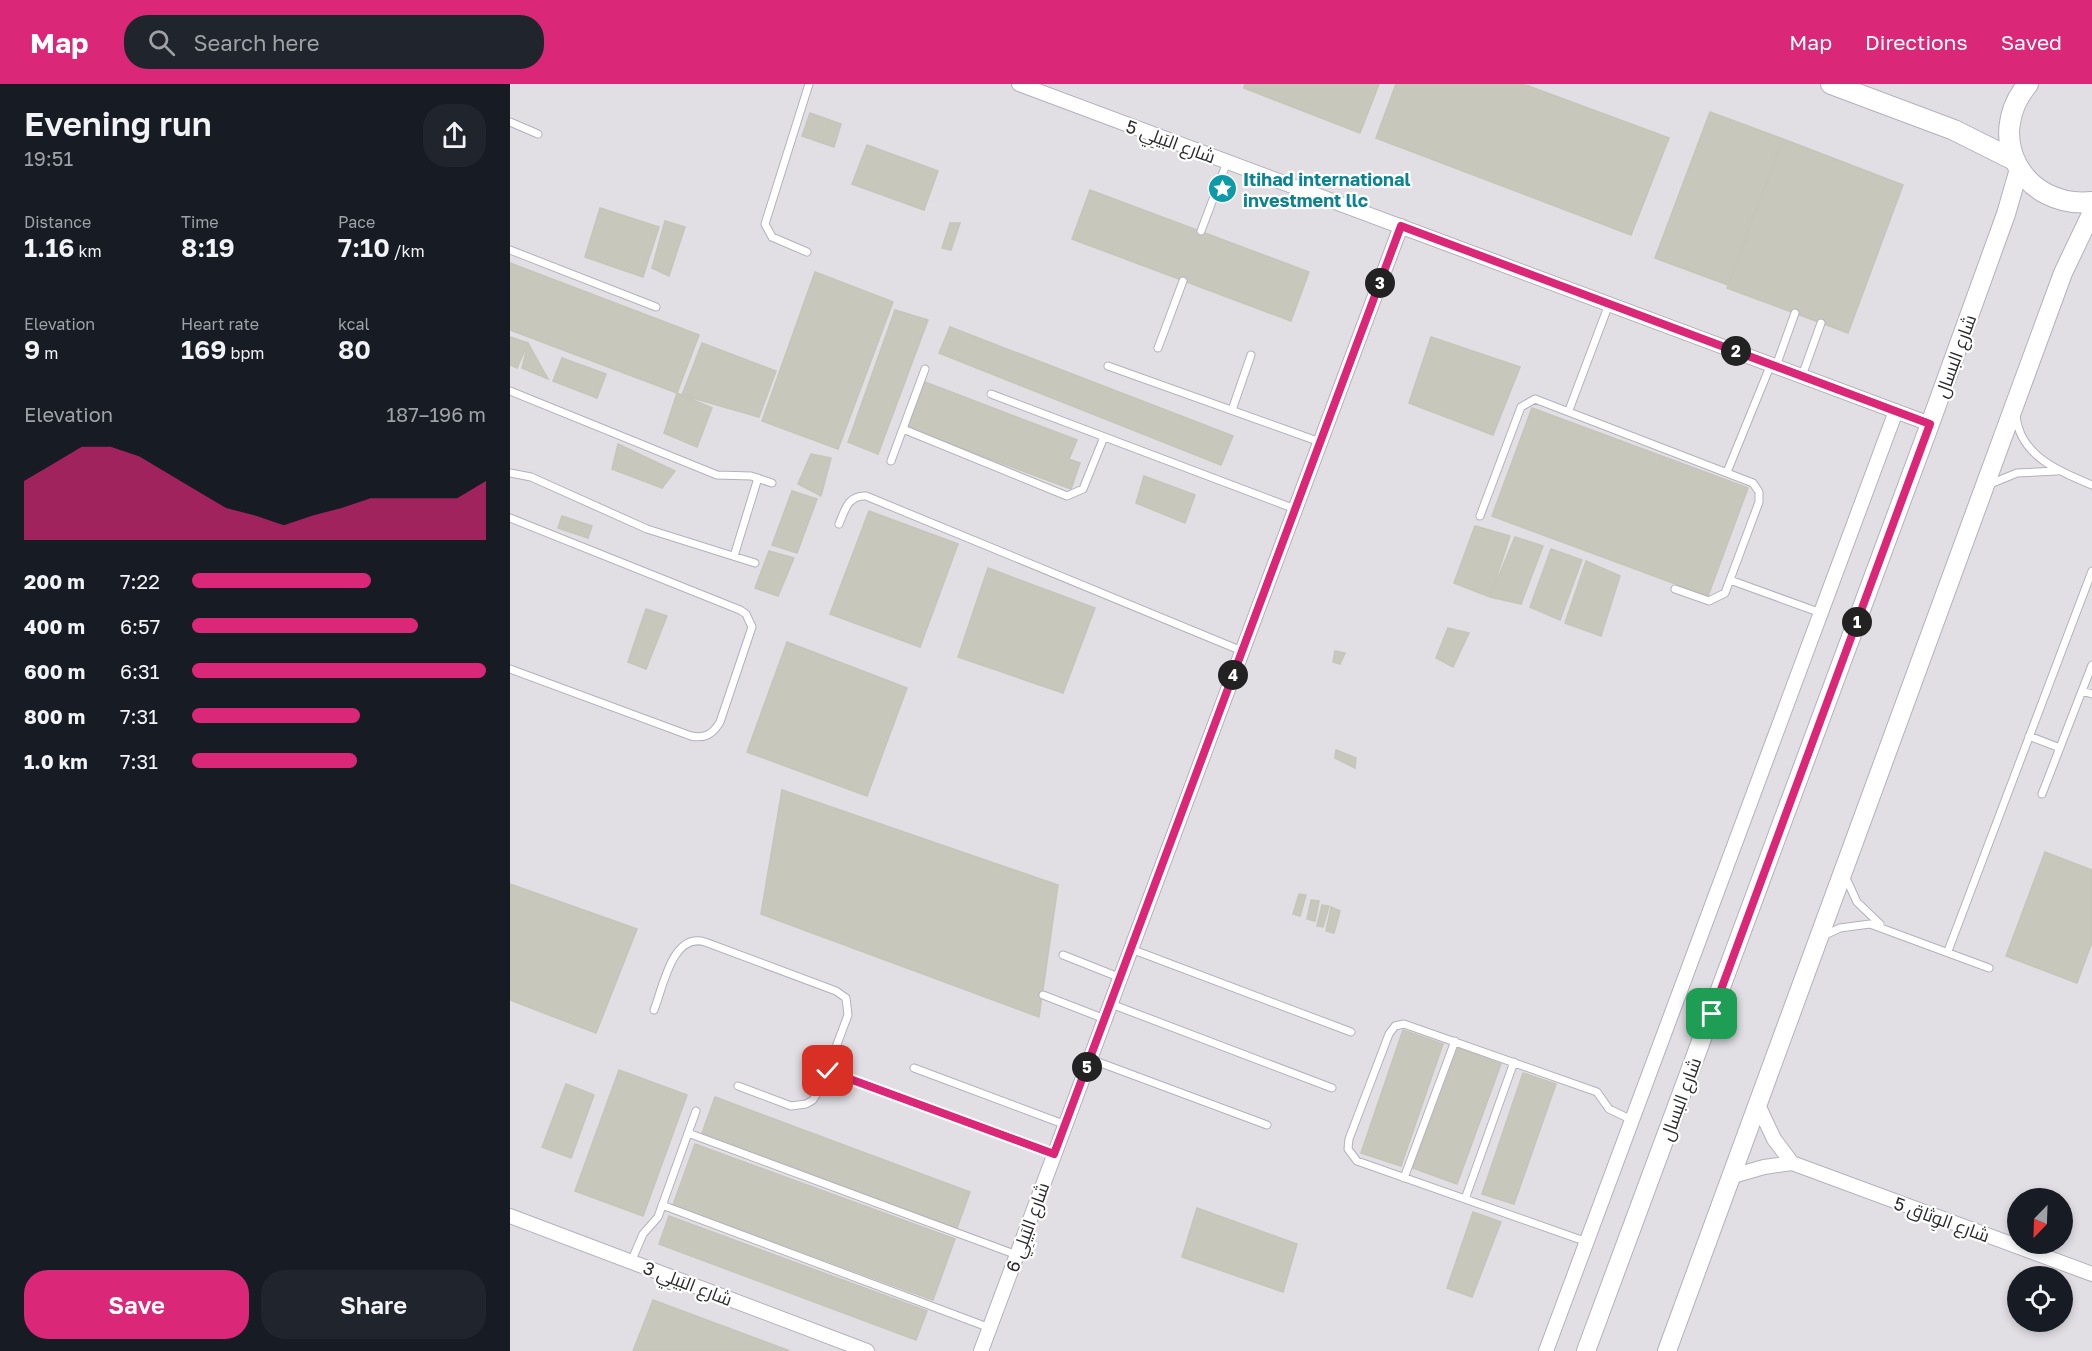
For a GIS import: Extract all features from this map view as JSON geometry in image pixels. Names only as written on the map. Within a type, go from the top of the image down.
[{"type":"main road","points":[[1831,84],[1954,130],[2017,165],[2040,192],[2058,200],[2078,204],[2092,202]]},
{"type":"main road","points":[[2017,165],[2008,131],[2011,112],[2019,94],[2028,84]]},
{"type":"street","name":"شارع البَيلِي 5","points":[[1019,84],[1930,424]]},
{"type":"street","name":"شارع البسال","points":[[1587,1351],[1930,424],[2006,214],[2017,165]]},
{"type":"street","points":[[1667,1351],[1759,1107],[2015,410],[2063,273],[2092,212]]},
{"type":"street","name":"شارع البَيلِي 6","points":[[981,1351],[1401,226]]},
{"type":"street","points":[[1546,1351],[1896,411]]},
{"type":"street","points":[[1759,1107],[1774,1139],[1792,1163]]},
{"type":"street","name":"شارع الوِثاق 5","points":[[1733,1176],[1764,1167],[1792,1163],[2092,1274]]},
{"type":"street","name":"شارع البَيلِي 3","points":[[510,1216],[867,1351]]},
{"type":"lane","points":[[807,252],[772,237],[765,224],[809,84]]},
{"type":"lane","points":[[510,122],[538,134]]},
{"type":"lane","points":[[1202,231],[1227,162]]},
{"type":"lane","points":[[510,250],[656,307]]},
{"type":"lane","points":[[1158,348],[1183,281]]},
{"type":"lane","points":[[1569,410],[1609,304]]},
{"type":"lane","points":[[1727,472],[1795,313]]},
{"type":"lane","points":[[1802,376],[1821,323]]},
{"type":"lane","points":[[1232,410],[1251,355]]},
{"type":"lane","points":[[1108,366],[1320,442]]},
{"type":"lane","points":[[891,461],[925,369]]},
{"type":"lane","points":[[510,391],[717,475],[743,475],[772,483]]},
{"type":"lane","points":[[990,394],[1295,508]]},
{"type":"lane","points":[[1480,516],[1521,407],[1536,399],[1753,483],[1760,497],[1725,593],[1715,600],[1703,600],[1675,589]]},
{"type":"lane","points":[[2015,410],[2017,423],[2028,444],[2056,471],[2092,485]]},
{"type":"lane","points":[[903,429],[1067,496],[1083,489],[1104,437]]},
{"type":"lane","points":[[1985,487],[2017,473],[2056,471]]},
{"type":"lane","points":[[510,473],[531,477],[656,532],[755,563]]},
{"type":"lane","points":[[734,556],[758,478]]},
{"type":"lane","points":[[838,525],[849,502],[857,496],[866,496],[1242,651]]},
{"type":"lane","points":[[510,518],[740,610],[746,614],[752,627],[720,722],[717,728],[705,737],[692,736],[510,669]]},
{"type":"lane","points":[[1948,951],[2092,571]]},
{"type":"lane","points":[[1730,580],[1821,613]]},
{"type":"lane","points":[[2042,794],[2092,665]]},
{"type":"lane","points":[[2082,691],[2092,694]]},
{"type":"lane","points":[[2029,736],[2060,748]]},
{"type":"lane","points":[[1844,872],[1857,902],[1871,918],[1887,928]]},
{"type":"lane","points":[[1821,937],[1851,925],[1870,924],[1887,928],[1989,968]]},
{"type":"lane","points":[[654,1010],[678,949],[693,940],[705,942],[836,991],[846,998],[848,1015],[828,1071],[818,1094],[806,1104],[799,1106],[784,1103],[738,1086]]},
{"type":"lane","points":[[1131,949],[1351,1032]]},
{"type":"lane","points":[[1063,955],[1120,978]]},
{"type":"lane","points":[[1043,995],[1105,1019]]},
{"type":"lane","points":[[1111,1004],[1332,1088]]},
{"type":"lane","points":[[1587,1242],[1357,1161],[1348,1149],[1381,1055],[1391,1030],[1399,1024],[1409,1025],[1597,1092],[1609,1109],[1632,1120]]},
{"type":"lane","points":[[1404,1178],[1455,1041]]},
{"type":"lane","points":[[1090,1059],[1267,1125]]},
{"type":"lane","points":[[1465,1199],[1514,1062]]},
{"type":"lane","points":[[914,1068],[1065,1125]]},
{"type":"lane","points":[[828,1071],[1054,1154]]},
{"type":"lane","points":[[631,1262],[643,1233],[658,1217],[696,1111]]},
{"type":"lane","points":[[688,1133],[1017,1255]]},
{"type":"lane","points":[[662,1205],[990,1328]]},
{"type":"shaded area","points":[[510,84],[2092,84],[2092,1351],[510,1351]]},
{"type":"building","points":[[1245,84],[1379,84],[1360,133],[1244,88]]},
{"type":"building","points":[[1396,84],[1523,84],[1669,138],[1631,235],[1376,138]]},
{"type":"building","points":[[1710,112],[1783,139],[1728,285],[1655,258]]},
{"type":"building","points":[[810,113],[841,124],[834,147],[802,136]]},
{"type":"building","points":[[1783,139],[1903,185],[1848,333],[1727,288]]},
{"type":"building","points":[[867,145],[938,171],[924,210],[852,184]]},
{"type":"building","points":[[1090,190],[1309,272],[1291,321],[1072,239]]},
{"type":"building","points":[[600,208],[659,227],[643,277],[585,257]]},
{"type":"building","points":[[665,221],[685,227],[669,276],[652,268]]},
{"type":"building","points":[[950,223],[960,223],[951,250],[942,248]]},
{"type":"building","points":[[510,263],[699,335],[677,393],[510,330]]},
{"type":"building","points":[[815,272],[893,302],[838,449],[762,421]]},
{"type":"building","points":[[895,310],[928,320],[878,454],[848,442]]},
{"type":"building","points":[[950,327],[1233,436],[1221,465],[939,353]]},
{"type":"building","points":[[510,337],[528,343],[517,368],[510,365]]},
{"type":"building","points":[[1431,337],[1520,367],[1493,435],[1409,403]]},
{"type":"building","points":[[528,343],[548,379],[522,368]]},
{"type":"building","points":[[702,343],[776,371],[759,417],[682,395]]},
{"type":"building","points":[[562,358],[606,374],[597,398],[553,381]]},
{"type":"building","points":[[925,382],[1077,440],[1069,459],[1080,463],[1071,489],[908,428]]},
{"type":"building","points":[[677,393],[712,408],[697,447],[664,433]]},
{"type":"building","points":[[1532,408],[1748,488],[1708,596],[1492,516]]},
{"type":"building","points":[[618,444],[675,471],[662,488],[612,469]]},
{"type":"building","points":[[811,454],[831,458],[821,496],[798,484]]},
{"type":"building","points":[[1144,476],[1195,495],[1185,523],[1136,503]]},
{"type":"building","points":[[792,491],[817,499],[797,553],[772,545]]},
{"type":"building","points":[[869,511],[958,544],[920,647],[830,614]]},
{"type":"building","points":[[562,516],[592,526],[588,538],[558,528]]},
{"type":"building","points":[[1475,526],[1510,536],[1490,597],[1454,583]]},
{"type":"building","points":[[1515,537],[1543,546],[1521,604],[1490,597]]},
{"type":"building","points":[[1551,549],[1582,560],[1560,620],[1530,607]]},
{"type":"building","points":[[769,551],[794,558],[778,596],[755,588]]},
{"type":"building","points":[[1586,561],[1620,576],[1601,636],[1565,623]]},
{"type":"building","points":[[988,568],[1095,608],[1063,693],[958,657]]},
{"type":"building","points":[[646,609],[667,616],[646,669],[628,662]]},
{"type":"building","points":[[1448,628],[1469,633],[1453,667],[1436,658]]},
{"type":"building","points":[[787,642],[907,688],[867,796],[747,752]]},
{"type":"building","points":[[1335,651],[1345,653],[1340,664],[1333,662]]},
{"type":"building","points":[[1336,750],[1356,758],[1355,768],[1335,758]]},
{"type":"building","points":[[782,790],[1058,885],[1039,1017],[761,914]]},
{"type":"building","points":[[2045,852],[2092,870],[2092,942],[2077,983],[2006,956]]},
{"type":"building","points":[[510,884],[637,929],[596,1033],[510,1000]]},
{"type":"building","points":[[1299,894],[1306,895],[1300,916],[1293,914]]},
{"type":"building","points":[[1311,900],[1319,901],[1315,921],[1307,919]]},
{"type":"building","points":[[1322,905],[1329,906],[1323,927],[1317,926]]},
{"type":"building","points":[[1331,907],[1340,911],[1334,933],[1326,931]]},
{"type":"building","points":[[1403,1030],[1443,1044],[1401,1166],[1361,1153]]},
{"type":"building","points":[[1458,1048],[1501,1064],[1457,1184],[1413,1168]]},
{"type":"building","points":[[619,1070],[687,1095],[643,1216],[575,1191]]},
{"type":"building","points":[[1523,1073],[1556,1084],[1514,1204],[1482,1194]]},
{"type":"building","points":[[566,1084],[594,1095],[571,1158],[542,1147]]},
{"type":"building","points":[[715,1097],[970,1192],[957,1228],[702,1133]]},
{"type":"building","points":[[695,1144],[955,1239],[933,1300],[673,1205]]},
{"type":"building","points":[[1197,1208],[1297,1244],[1283,1292],[1182,1257]]},
{"type":"building","points":[[1473,1212],[1501,1222],[1472,1297],[1447,1288]]},
{"type":"building","points":[[669,1216],[927,1311],[916,1340],[659,1244]]},
{"type":"building","points":[[653,1300],[790,1351],[633,1351]]},
{"type":"place","name":"Itihad international investment llc","points":[[1222,189]]},
{"type":"route","points":[[828,1071],[1054,1154],[1401,226],[1930,424],[1712,1014]]}]
